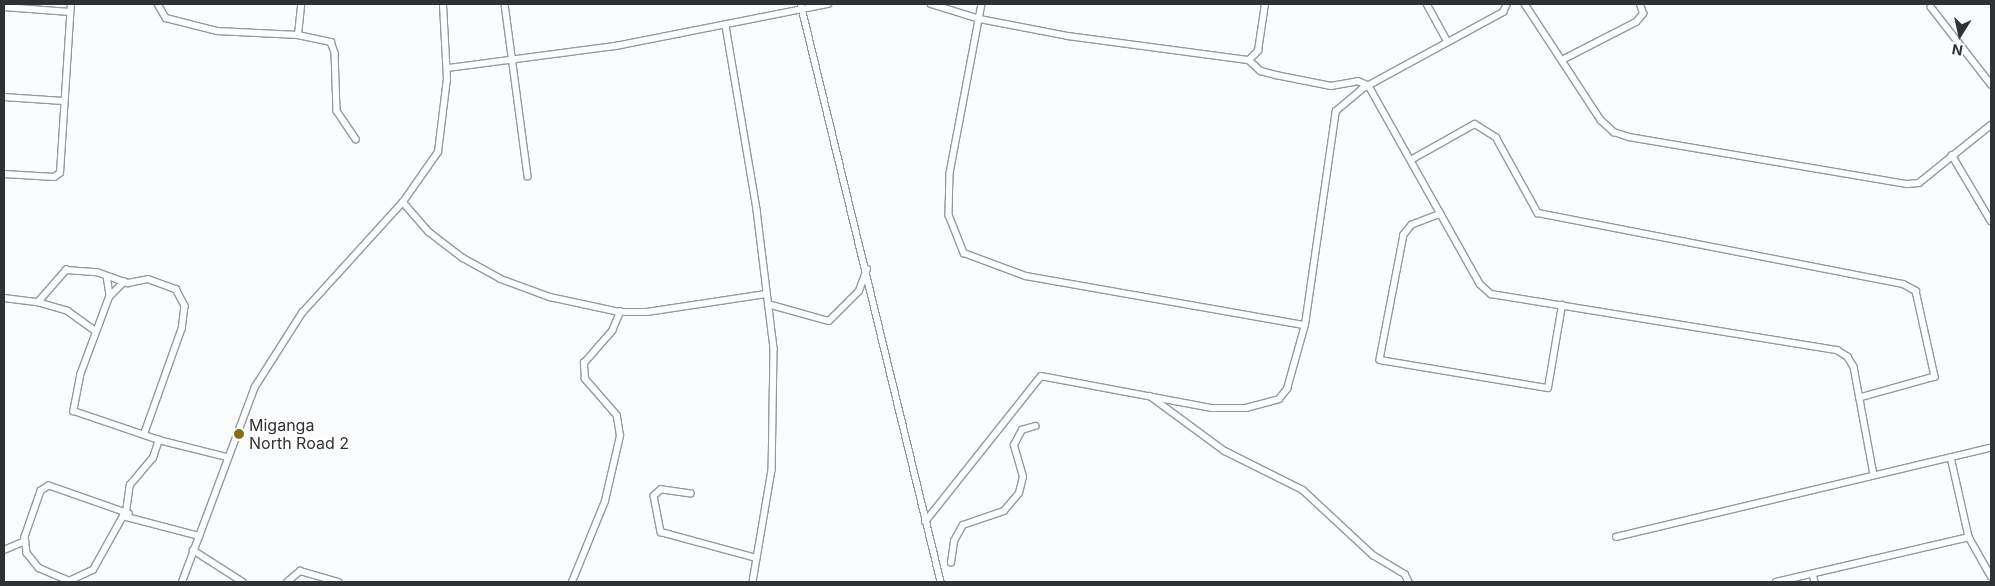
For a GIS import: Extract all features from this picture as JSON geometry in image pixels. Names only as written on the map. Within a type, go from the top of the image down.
[{"type":"street","points":[[4,174],[54,177],[60,173],[63,101],[71,4]]},
{"type":"street","points":[[158,4],[166,18],[217,31],[298,35],[331,42],[335,53],[337,111],[356,139]]},
{"type":"street","points":[[298,35],[301,4]]},
{"type":"street","points":[[182,582],[227,457],[255,387],[302,313],[403,202],[438,152],[448,68],[444,4]]},
{"type":"street","points":[[505,4],[528,176]]},
{"type":"street","points":[[448,68],[514,60],[726,26],[802,6],[828,4]]},
{"type":"street","points":[[931,4],[980,19],[1068,36],[1249,60],[1262,71],[1331,86],[1358,80],[1369,86],[1486,290],[1562,305],[1836,350],[1854,367],[1874,475]]},
{"type":"street","points":[[982,4],[950,173],[949,215],[964,253],[1026,276],[1305,325]]},
{"type":"street","points":[[1249,60],[1258,51],[1265,4]]},
{"type":"street","points":[[1427,4],[1448,42]]},
{"type":"street","points":[[925,522],[1041,376],[1148,394],[1212,408],[1246,408],[1279,399],[1287,389],[1305,325],[1336,111],[1369,86],[1503,12],[1507,4]]},
{"type":"street","points":[[1525,4],[1601,120],[1614,132],[1629,137],[1907,184],[1919,182],[1991,125]]},
{"type":"street","points":[[1562,60],[1636,22],[1643,14],[1640,4]]},
{"type":"street","points":[[802,6],[868,269],[925,522],[941,582]]},
{"type":"street","points":[[1931,7],[1991,84]]},
{"type":"street","points":[[4,8],[70,12]]},
{"type":"street","points":[[726,26],[754,190],[774,349],[775,429],[753,582]]},
{"type":"street","points":[[4,97],[63,101]]},
{"type":"street","points":[[1411,160],[1476,124],[1496,137],[1538,213],[1903,284],[1916,291],[1935,377],[1860,398]]},
{"type":"street","points":[[1952,156],[1991,221]]},
{"type":"street","points":[[403,202],[444,245],[492,274],[550,297],[620,312],[675,309],[766,294]]},
{"type":"street","points":[[1441,214],[1412,225],[1404,235],[1380,360],[1548,388],[1562,305]]},
{"type":"street","points":[[768,304],[829,321],[859,291],[868,269]]},
{"type":"street","points":[[37,302],[66,270],[108,276],[124,282],[148,278],[169,284],[185,306],[182,329],[145,433]]},
{"type":"street","points":[[108,276],[110,296]]},
{"type":"street","points":[[124,282],[110,296],[96,331],[74,410],[145,433],[159,440],[227,457]]},
{"type":"street","points":[[4,298],[37,302],[68,311],[96,331]]},
{"type":"street","points":[[572,582],[605,501],[620,436],[617,416],[585,379],[584,363],[612,331],[620,312]]},
{"type":"street","points":[[1148,394],[1225,450],[1303,490],[1373,556],[1405,574],[1409,582]]},
{"type":"street","points":[[951,563],[954,541],[963,525],[1004,511],[1019,493],[1023,477],[1014,445],[1022,430],[1035,426]]},
{"type":"street","points":[[128,513],[130,485],[153,458],[159,440]]},
{"type":"street","points":[[1616,537],[1991,448]]},
{"type":"street","points":[[1951,457],[1969,537],[1991,576]]},
{"type":"street","points":[[128,513],[123,516],[93,570],[69,581],[39,568],[27,553],[26,541],[41,491],[49,486],[199,536]]},
{"type":"street","points":[[692,494],[661,490],[654,496],[661,532],[756,558]]},
{"type":"street","points":[[1776,582],[1969,537]]},
{"type":"street","points":[[4,550],[26,541]]},
{"type":"street","points":[[193,550],[243,582]]},
{"type":"street","points":[[287,582],[300,571],[338,582]]},
{"type":"street","points":[[1813,574],[1815,582]]},
{"type":"place","name":"Miganga North Road 2","points":[[239,434]]}]
